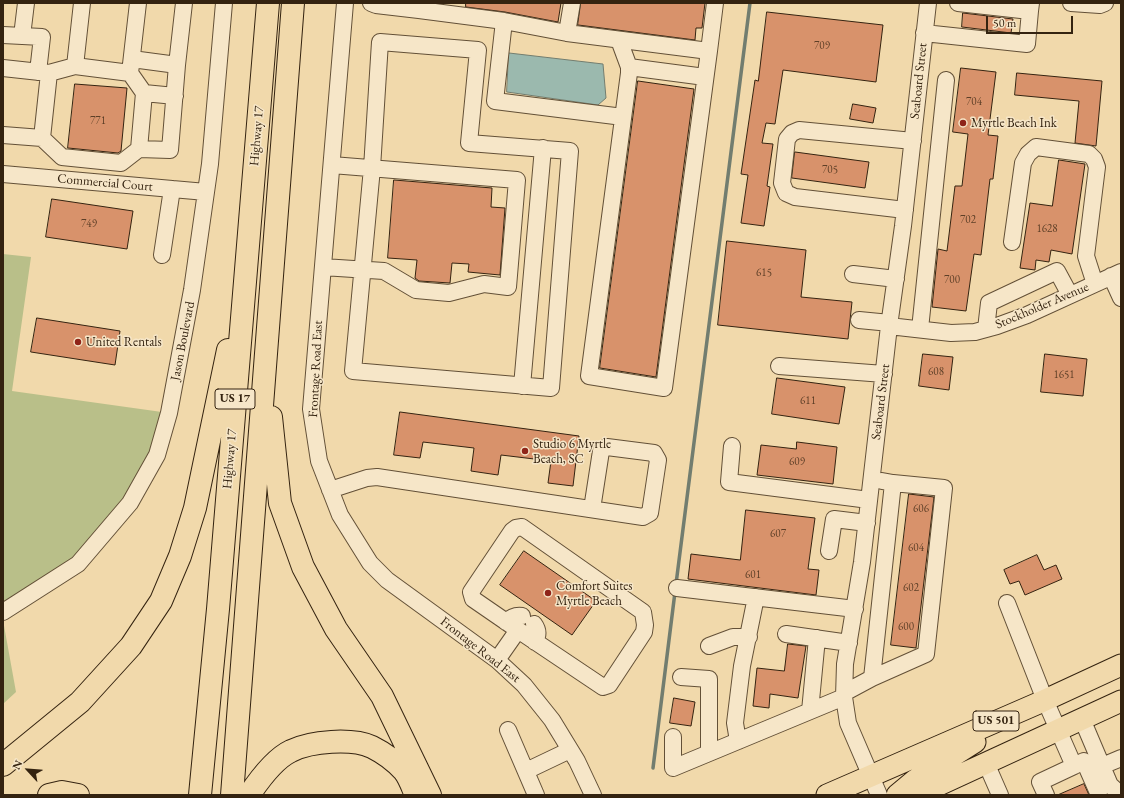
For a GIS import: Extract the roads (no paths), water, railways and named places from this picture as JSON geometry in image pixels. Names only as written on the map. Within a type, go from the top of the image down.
[{"type":"highway","name":"Highway 17","points":[[200,795],[218,601],[268,3]]},
{"type":"highway","name":"Highway 17","points":[[232,795],[293,3]]},
{"type":"highway","points":[[3,765],[85,697],[130,646],[161,601],[180,556],[195,508],[226,357],[245,281]]},
{"type":"highway","points":[[265,364],[280,503],[303,567],[336,629],[382,696],[430,795]]},
{"type":"highway","points":[[249,795],[273,764],[290,751],[309,744],[325,742],[345,742],[371,746],[388,757],[404,772],[416,795]]},
{"type":"highway","points":[[49,795],[62,792],[78,795]]},
{"type":"main road","name":"US 501","points":[[827,795],[870,789],[1043,701],[1121,664]]},
{"type":"main road","points":[[896,795],[915,780],[1043,701]]},
{"type":"main road","name":"US 501","points":[[917,795],[1121,701]]},
{"type":"street","points":[[22,36],[26,3]]},
{"type":"street","points":[[75,66],[82,3]]},
{"type":"street","points":[[138,3],[131,66],[144,93],[139,149]]},
{"type":"street","points":[[3,135],[42,138],[62,157],[121,163],[139,149],[170,150],[184,3]]},
{"type":"street","name":"Jason Boulevard","points":[[3,612],[78,564],[130,504],[157,455],[169,413],[190,306],[210,164],[224,3]]},
{"type":"street","name":"Frontage Road East","points":[[345,3],[311,409],[319,461],[340,514],[370,563],[392,583],[497,660],[524,685],[552,720],[570,750],[593,795]]},
{"type":"street","points":[[568,33],[572,3]]},
{"type":"street","points":[[619,40],[629,67],[589,376],[664,388],[715,3]]},
{"type":"street","name":"Seaboard Street","points":[[870,789],[848,724],[844,695],[845,664],[855,609],[867,523],[889,324],[905,210],[928,3]]},
{"type":"street","points":[[924,33],[1027,44],[1031,7],[958,3]]},
{"type":"street","points":[[1071,3],[1100,5],[1105,3]]},
{"type":"street","points":[[374,4],[419,7],[568,33],[709,51]]},
{"type":"street","points":[[504,21],[495,101],[623,118]]},
{"type":"street","points":[[3,35],[42,38],[42,138]]},
{"type":"street","points":[[380,42],[478,50],[470,143],[543,148],[570,151],[551,388],[353,371],[372,168],[380,42]]},
{"type":"street","points":[[3,68],[43,73],[75,66],[177,65]]},
{"type":"street","points":[[629,67],[705,77]]},
{"type":"street","points":[[920,329],[946,80]]},
{"type":"street","points":[[144,93],[174,96]]},
{"type":"street","points":[[905,210],[795,198],[786,193],[782,183],[787,139],[792,133],[799,130],[913,136],[940,134]]},
{"type":"street","points":[[1012,242],[1023,163],[1028,154],[1036,147],[1088,154],[1094,159],[1097,167],[1086,256],[1095,284]]},
{"type":"street","points":[[522,386],[543,148]]},
{"type":"street","points":[[332,165],[540,182]]},
{"type":"street","name":"Commercial Court","points":[[3,174],[206,192]]},
{"type":"street","points":[[508,287],[517,180]]},
{"type":"street","points":[[162,255],[172,189]]},
{"type":"street","points":[[323,267],[384,271],[416,290],[449,293],[484,284],[531,288]]},
{"type":"street","points":[[986,329],[989,303],[1057,271],[1070,295]]},
{"type":"street","points":[[853,274],[896,278]]},
{"type":"street","points":[[1116,274],[1121,298]]},
{"type":"street","name":"Stockholder Avenue","points":[[859,320],[951,333],[975,332],[1027,315],[1116,274]]},
{"type":"street","points":[[779,366],[884,374]]},
{"type":"street","points":[[732,446],[729,482],[869,500]]},
{"type":"street","points":[[330,490],[367,478],[377,477],[643,517],[650,513],[658,460],[654,453],[607,447],[601,451],[592,509]]},
{"type":"street","points":[[673,737],[673,768],[810,711],[844,695],[872,678],[926,654],[944,488],[872,480]]},
{"type":"street","points":[[872,678],[893,483]]},
{"type":"street","points":[[829,551],[834,519],[867,523]]},
{"type":"street","points":[[522,527],[643,612],[645,617],[644,632],[608,686],[603,687],[536,642],[520,623],[473,599],[471,592],[512,531],[516,528],[522,527]]},
{"type":"street","points":[[677,588],[855,609]]},
{"type":"street","points":[[738,741],[735,722],[742,666],[756,597]]},
{"type":"street","points":[[1007,603],[1043,701],[1058,730],[1079,764],[1110,792]]},
{"type":"street","points":[[497,660],[520,623]]},
{"type":"street","points":[[786,634],[849,643]]},
{"type":"street","points":[[709,646],[733,637],[749,637]]},
{"type":"street","points":[[810,711],[817,638]]},
{"type":"street","points":[[681,677],[709,679],[709,753]]},
{"type":"street","points":[[1082,719],[1102,766],[1110,792]]},
{"type":"street","points":[[508,730],[536,795]]},
{"type":"street","points":[[526,771],[570,750]]},
{"type":"street","points":[[1102,766],[1121,758]]},
{"type":"street","points":[[986,763],[1000,795]]},
{"type":"street","points":[[1043,789],[1079,764]]},
{"type":"water","points":[[509,53],[603,64],[606,98],[598,105],[507,92]]},
{"type":"waterway","points":[[676,584],[750,3]]},
{"type":"waterway","points":[[653,768],[675,592]]},
{"type":"place","name":"Myrtle Beach Ink","points":[[963,123]]},
{"type":"place","name":"United Rentals","points":[[78,342]]},
{"type":"place","name":"Studio 6 Myrtle Beach, SC","points":[[525,451]]},
{"type":"place","name":"Comfort Suites Myrtle Beach","points":[[548,593]]}]
